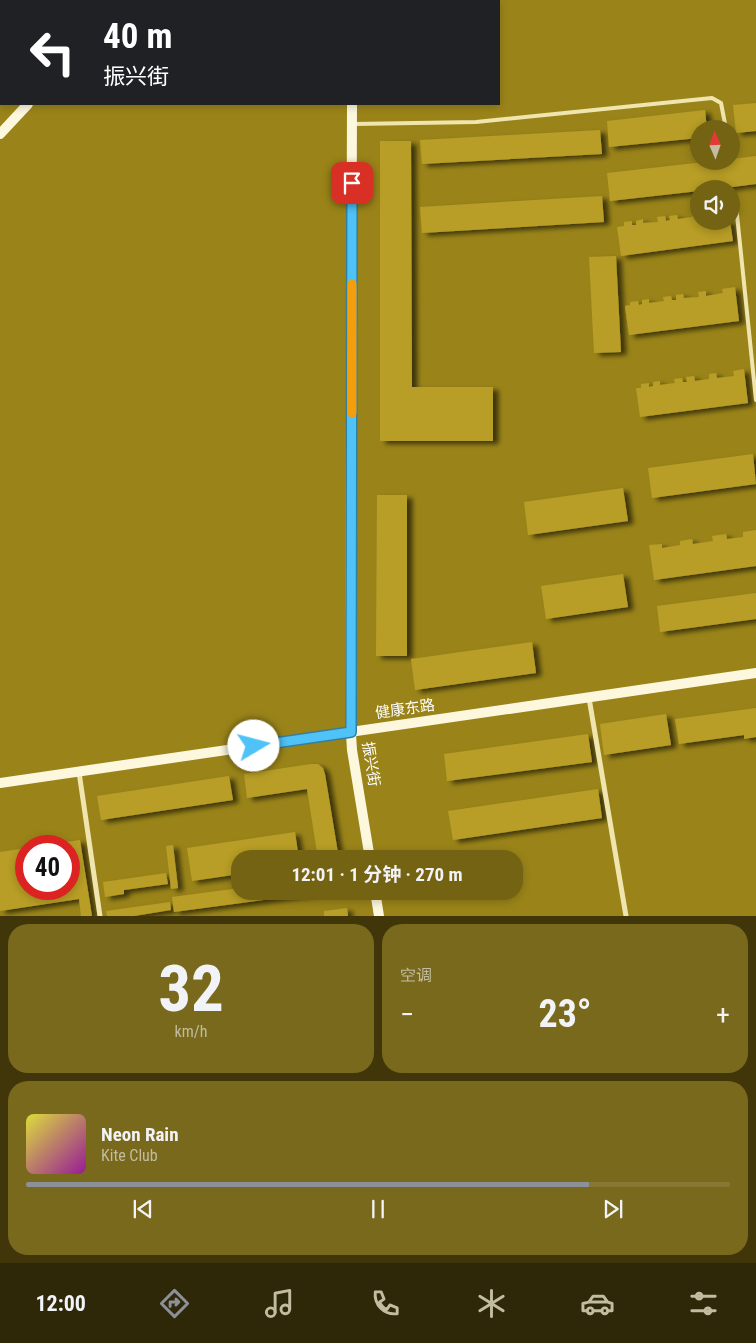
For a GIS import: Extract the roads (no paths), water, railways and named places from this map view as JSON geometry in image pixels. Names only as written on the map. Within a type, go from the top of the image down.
[{"type":"street","name":"振兴街","points":[[352,105],[351,732],[369,850]]},
{"type":"street","points":[[0,134],[24,106]]},
{"type":"street","name":"健康东路","points":[[0,783],[756,673]]},
{"type":"street","points":[[589,697],[626,916]]},
{"type":"street","points":[[78,772],[100,916]]},
{"type":"street","points":[[376,900],[379,916]]},
{"type":"lane","points":[[352,124],[476,122],[712,98],[721,103],[724,120]]},
{"type":"lane","points":[[739,230],[756,400]]}]
